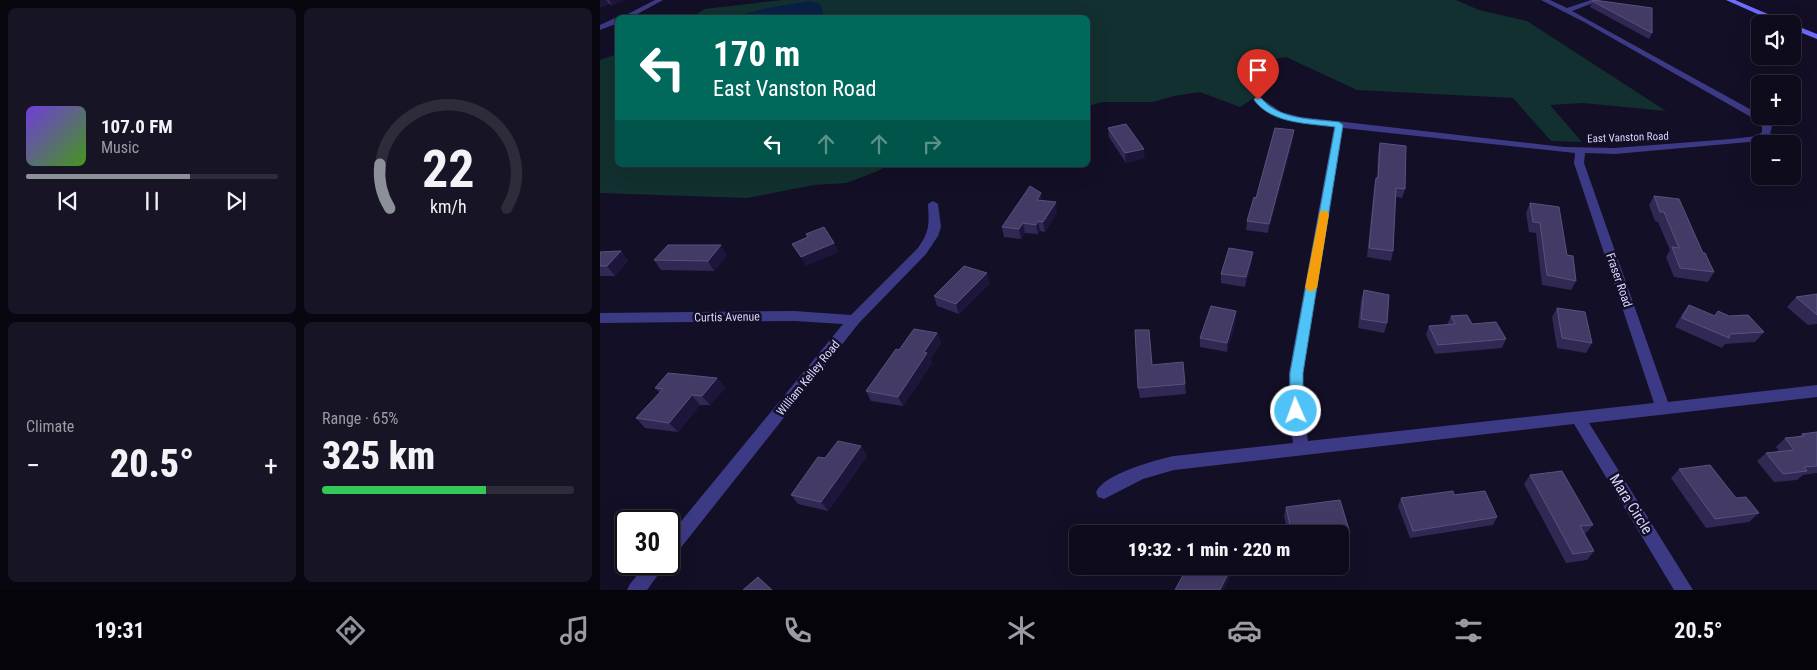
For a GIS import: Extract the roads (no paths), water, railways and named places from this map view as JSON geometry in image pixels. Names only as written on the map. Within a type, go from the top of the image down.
[{"type":"main road","points":[[1729,0],[1765,15]]},
{"type":"main road","points":[[1801,30],[1817,37]]},
{"type":"street","points":[[629,15],[660,0]]},
{"type":"street","points":[[1544,0],[1568,10],[1598,0]]},
{"type":"street","name":"East Vanston Road","points":[[1258,100],[1266,109],[1286,117],[1546,149],[1655,148],[1731,142],[1764,136],[1768,129],[1764,122],[1754,115],[1568,10]]},
{"type":"street","points":[[600,28],[615,21]]},
{"type":"street","points":[[1302,449],[1296,411],[1296,373],[1339,125]]},
{"type":"street","name":"Fraser Road","points":[[1580,150],[1580,163],[1663,408]]},
{"type":"street","name":"William Kelley Road","points":[[680,535],[854,320],[924,248],[935,226],[932,204]]},
{"type":"street","name":"Curtis Avenue","points":[[600,318],[794,316],[854,320]]},
{"type":"street","points":[[1104,492],[1136,473],[1153,466],[1174,463],[1817,391]]},
{"type":"street","name":"Mara Circle","points":[[1578,418],[1684,590]]},
{"type":"street","points":[[636,590],[648,575]]},
{"type":"water","points":[[809,1],[820,4],[823,14],[740,15]]}]
